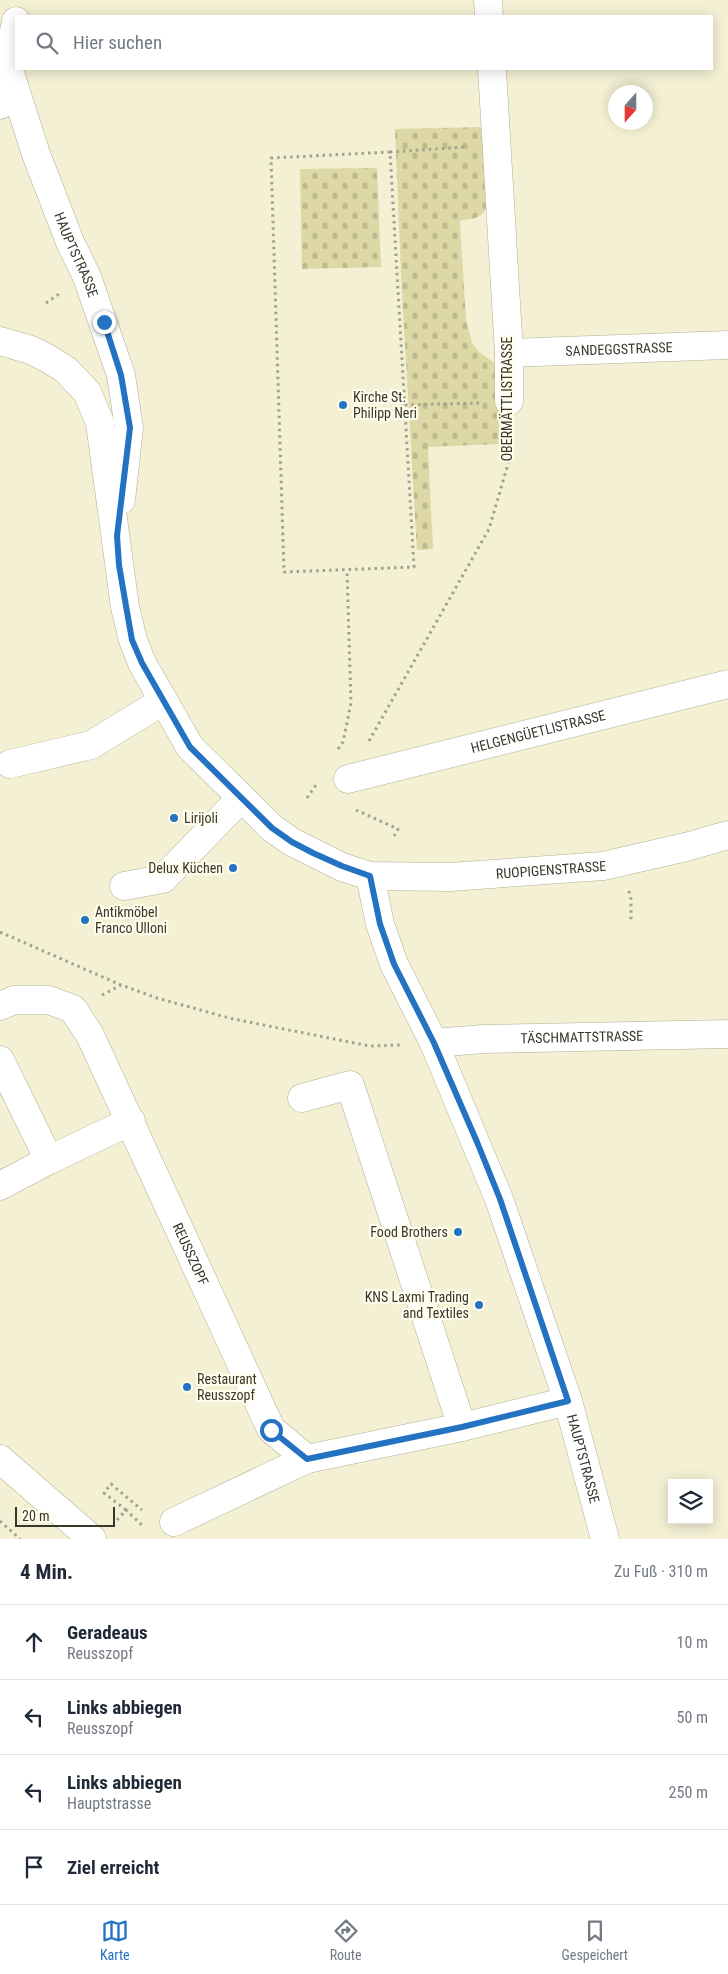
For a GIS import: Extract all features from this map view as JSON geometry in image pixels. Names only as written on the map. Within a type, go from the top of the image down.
[{"type":"street","points":[[17,15],[19,0]]},
{"type":"street","points":[[488,0],[489,15]]},
{"type":"street","points":[[0,105],[15,26]]},
{"type":"street","name":"HAUPTSTRASSE","points":[[8,67],[36,154],[70,242],[88,277],[121,375],[130,428],[117,536]]},
{"type":"street","name":"OBERMÄTTLISTRASSE","points":[[492,70],[509,353],[509,401]]},
{"type":"street","name":"HAUPTSTRASSE","points":[[0,341],[31,350],[47,358],[66,370],[88,392],[100,423],[117,536],[119,565],[132,640],[142,663],[190,747],[272,828],[292,842],[342,866],[370,876],[380,924],[394,964],[434,1043],[500,1199],[568,1401],[605,1539]]},
{"type":"street","name":"SANDEGGSTRASSE","points":[[509,353],[728,345]]},
{"type":"street","name":"HELGENGÜETLISTRASSE","points":[[348,779],[728,684]]},
{"type":"street","points":[[10,764],[91,745],[163,701]]},
{"type":"street","points":[[124,886],[163,878],[241,798]]},
{"type":"street","name":"RUOPIGENSTRASSE","points":[[370,876],[450,877],[602,866],[686,847],[728,835]]},
{"type":"street","name":"REUSSZOPF","points":[[4,998],[49,1000],[73,1009],[90,1035],[131,1121],[271,1430],[307,1459]]},
{"type":"street","name":"TÄSCHMATTSTRASSE","points":[[434,1043],[483,1039],[728,1034]]},
{"type":"street","points":[[0,1060],[50,1160]]},
{"type":"street","points":[[302,1098],[350,1085],[462,1427]]},
{"type":"street","points":[[0,1186],[131,1121]]},
{"type":"street","points":[[174,1522],[307,1459],[462,1427],[568,1401]]},
{"type":"street","points":[[0,1459],[92,1539]]},
{"type":"path","points":[[390,152],[414,567],[284,572],[271,158],[496,146]]},
{"type":"path","points":[[405,405],[509,401]]},
{"type":"path","name":"OBERMÄTTLISTRASSE","points":[[348,779],[489,529],[508,464],[509,401]]},
{"type":"path","points":[[334,756],[343,742],[351,703],[347,570]]},
{"type":"path","points":[[308,798],[321,776]]},
{"type":"path","points":[[0,932],[121,985],[233,1020],[370,1046],[434,1043]]},
{"type":"path","points":[[142,1510],[111,1484],[104,1493],[144,1527]]},
{"type":"path","points":[[116,1520],[126,1510]]},
{"type":"path","points":[[0,1521],[20,1539]]},
{"type":"green space","points":[[482,127],[486,209],[478,217],[461,220],[460,224],[466,320],[472,343],[479,352],[495,363],[500,373],[499,444],[428,447],[433,549],[417,550],[401,275],[395,129]]},
{"type":"green space","points":[[377,168],[381,267],[302,269],[300,169]]},
{"type":"place","name":"Kirche St. Philipp Neri","points":[[343,405]]},
{"type":"place","name":"Lirijoli","points":[[174,818]]},
{"type":"place","name":"Delux Küchen","points":[[233,868]]},
{"type":"place","name":"Antikmöbel Franco Ulloni","points":[[85,920]]},
{"type":"place","name":"Food Brothers","points":[[458,1232]]},
{"type":"place","name":"KNS Laxmi Trading and Textiles","points":[[479,1305]]},
{"type":"place","name":"Restaurant Reusszopf","points":[[187,1387]]},
{"type":"route","points":[[104,322],[121,375],[130,428],[117,536],[119,565],[132,640],[158,693],[190,747],[232,790],[272,828],[292,842],[342,866],[370,876],[380,924],[394,964],[434,1043],[500,1199],[568,1401],[462,1427],[307,1459],[271,1430]]}]
